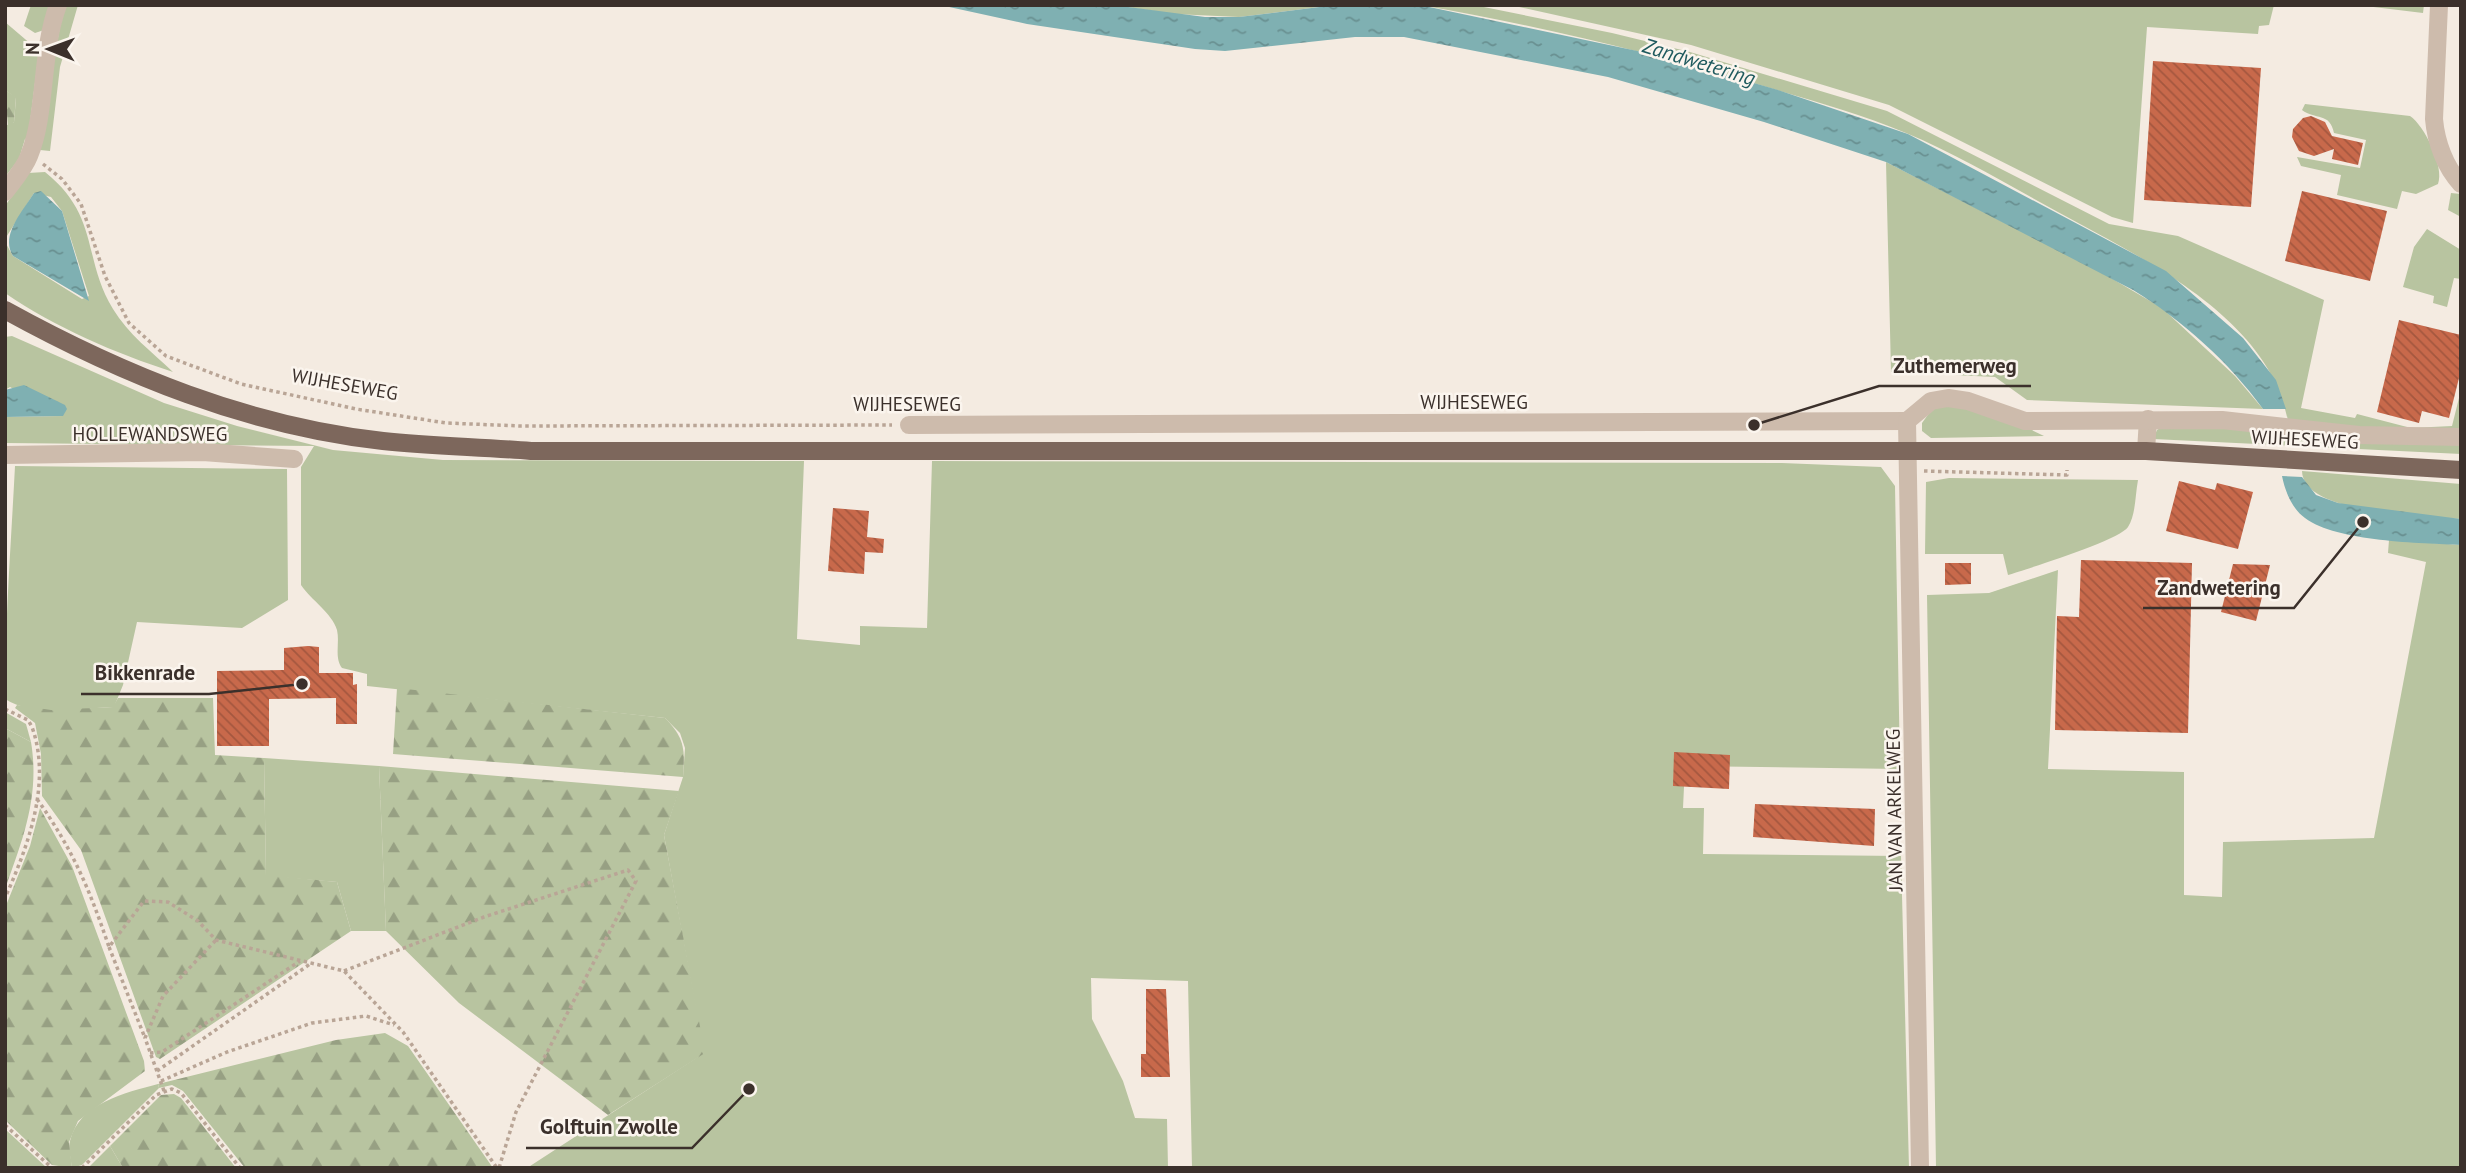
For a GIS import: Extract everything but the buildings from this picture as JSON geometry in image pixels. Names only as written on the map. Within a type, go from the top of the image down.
[{"type":"main road","name":"WIJHESEWEG","points":[[5,310],[93,357],[193,398],[314,429],[383,441],[531,451],[2146,451],[2461,470]]},
{"type":"street","points":[[5,192],[29,157],[36,129],[46,47],[58,5]]},
{"type":"street","points":[[2439,5],[2434,119],[2436,137],[2445,159],[2461,184]]},
{"type":"street","name":"WIJHESEWEG","points":[[909,425],[1907,421],[1931,401],[1948,398],[1968,401],[2025,421],[2222,420],[2359,435],[2461,437]]},
{"type":"street","points":[[2146,451],[2148,419]]},
{"type":"street","points":[[1907,421],[1908,451]]},
{"type":"street","name":"JAN VAN ARKELWEG","points":[[1908,451],[1920,1168]]},
{"type":"street","name":"HOLLEWANDSWEG","points":[[5,455],[203,452],[294,459]]},
{"type":"path","name":"WIJHESEWEG","points":[[29,157],[43,164],[74,191],[117,305],[143,338],[166,356],[241,384],[344,407],[446,423],[521,426],[909,425]]},
{"type":"path","points":[[1910,472],[2067,475],[2067,470]]},
{"type":"path","points":[[5,709],[28,720],[35,735],[38,770],[37,799],[31,829],[5,898]]},
{"type":"path","points":[[37,799],[67,841],[88,883],[109,947],[164,1091]]},
{"type":"path","points":[[109,947],[144,901],[168,902],[198,920],[216,940],[344,971],[484,917],[628,870],[636,881],[516,1111],[498,1168]]},
{"type":"path","points":[[145,1038],[163,996],[216,940]]},
{"type":"path","points":[[150,1053],[162,1052],[300,961]]},
{"type":"path","points":[[157,1071],[310,964]]},
{"type":"path","points":[[344,971],[396,1026],[498,1168]]},
{"type":"path","points":[[161,1082],[227,1052],[312,1023],[366,1016],[396,1026]]},
{"type":"path","points":[[82,1168],[156,1095],[172,1089],[181,1093],[240,1168]]},
{"type":"path","points":[[5,1125],[52,1168]]},
{"type":"green space","points":[[31,5],[52,5],[44,30],[35,33],[24,26]]},
{"type":"green space","points":[[64,5],[78,5],[60,67],[50,151],[40,150],[39,142]]},
{"type":"green space","points":[[1113,5],[1335,5],[1239,17],[1174,14]]},
{"type":"green space","points":[[1420,5],[1474,5],[1612,33],[1690,52],[1887,111],[2109,224],[2178,236],[2324,300],[2301,408],[2355,418],[2357,414],[2411,428],[2452,426],[2461,390],[2461,431],[2415,432],[2288,421],[2277,386],[2259,355],[2235,327],[2207,302],[2111,241],[1972,165],[1906,133],[1834,107],[1676,61],[1549,30]]},
{"type":"green space","points":[[1510,5],[2274,5],[2269,25],[2259,26],[2258,34],[2147,27],[2133,223],[2112,217],[1889,105],[1691,45]]},
{"type":"green space","points":[[2357,5],[2424,5],[2423,13]]},
{"type":"green space","points":[[5,22],[39,51],[28,138],[25,139],[19,159],[5,177],[5,126],[14,122],[16,98],[5,90]]},
{"type":"green space","points":[[5,90],[16,97],[14,122],[8,127]]},
{"type":"green space","points":[[2305,104],[2410,116],[2432,147],[2439,167],[2438,184],[2416,194],[2402,191],[2397,209],[2337,195],[2341,175],[2301,166],[2297,157],[2360,168],[2366,140],[2334,133],[2326,119],[2302,110]]},
{"type":"green space","points":[[1886,162],[2099,271],[2162,308],[2235,376],[2263,409],[2027,400],[1995,377],[1891,372]]},
{"type":"green space","points":[[45,172],[62,188],[83,221],[103,290],[113,309],[133,335],[173,372],[86,338],[24,306],[5,293],[5,242],[13,256],[82,299],[89,296],[62,211],[51,197],[34,193],[5,239],[5,206],[28,173]]},
{"type":"green space","points":[[2451,193],[2461,194],[2461,217],[2448,210]]},
{"type":"green space","points":[[2427,229],[2461,250],[2461,279],[2454,278],[2447,307],[2433,303],[2434,296],[2403,287],[2414,247]]},
{"type":"green space","points":[[12,336],[164,403],[237,426],[333,450],[443,460],[804,461],[797,639],[860,645],[860,626],[927,628],[932,461],[1782,463],[1881,467],[1895,486],[1900,769],[1685,766],[1683,808],[1704,808],[1703,854],[1901,856],[1909,1168],[1192,1168],[1188,981],[1091,978],[1092,1019],[1123,1081],[1135,1118],[1167,1119],[1168,1168],[527,1168],[704,1053],[664,835],[683,777],[685,748],[680,733],[665,718],[367,686],[367,674],[342,668],[338,659],[337,630],[326,612],[301,585],[301,467],[314,446],[5,443],[5,417],[63,416],[10,387],[5,390],[5,337]]},
{"type":"green space","points":[[1948,403],[2003,416],[2044,436],[1931,438],[1922,431],[1922,423],[1935,405]]},
{"type":"green space","points":[[2165,425],[2461,443],[2461,454],[2153,439],[2157,430]]},
{"type":"green space","points":[[15,466],[287,469],[288,600],[242,628],[137,622],[123,685],[114,707],[44,710],[17,705],[5,699]]},
{"type":"green space","points":[[2302,471],[2461,484],[2461,519],[2396,514],[2344,505],[2322,497],[2308,486]]},
{"type":"green space","points":[[1949,478],[2138,480],[2133,516],[2128,527],[2121,533],[2072,554],[2008,575],[2003,554],[1925,554],[1926,482]]},
{"type":"green space","points":[[2389,540],[2461,545],[2461,1168],[1936,1168],[1927,595],[1989,593],[2058,570],[2048,769],[2184,772],[2184,895],[2222,897],[2223,842],[2374,838],[2426,562],[2388,553]]},
{"type":"green space","points":[[397,688],[665,718],[680,738],[684,759],[683,777],[393,754]]},
{"type":"green space","points":[[118,698],[213,698],[215,755],[264,758],[266,875],[337,882],[351,931],[160,1059],[156,1057],[81,850],[42,796],[41,754],[35,723],[15,708],[17,705],[51,710],[113,707]]},
{"type":"green space","points":[[5,712],[26,724],[31,742],[5,728]]},
{"type":"green space","points":[[5,728],[31,742],[33,781],[24,835],[5,889]]},
{"type":"green space","points":[[264,758],[379,766],[386,931],[351,931],[337,882],[266,876]]},
{"type":"green space","points":[[379,766],[679,791],[664,835],[705,1053],[608,1115],[459,1003],[386,931]]},
{"type":"green space","points":[[40,808],[72,866],[144,1061],[145,1071],[78,1121],[69,1142],[72,1168],[52,1165],[5,1120],[5,908],[30,846]]},
{"type":"green space","points":[[385,1033],[408,1046],[493,1168],[245,1168],[183,1091],[172,1085],[159,1088],[158,1084],[336,1040]]},
{"type":"green space","points":[[158,1084],[159,1088],[82,1165],[72,1168],[70,1141],[83,1117],[118,1096]]},
{"type":"green space","points":[[174,1094],[181,1098],[236,1168],[123,1168],[110,1146],[161,1095]]},
{"type":"green space","points":[[5,1129],[47,1168],[5,1168]]},
{"type":"green space","points":[[110,1146],[123,1168],[88,1168]]},
{"type":"water","points":[[940,5],[1113,5],[1205,17],[1239,17],[1335,5],[1420,5],[1661,56],[1778,90],[1908,134],[2166,271],[2243,338],[2276,380],[2286,409],[2263,409],[2204,343],[2133,290],[1886,162],[1764,122],[1608,77],[1404,37],[1355,37],[1225,51],[1195,49],[1027,24]]},
{"type":"water","points":[[41,191],[62,211],[89,301],[13,256],[9,240],[14,224],[34,193]]},
{"type":"water","points":[[24,385],[65,405],[67,409],[63,416],[5,417],[5,390]]},
{"type":"water","points":[[2282,476],[2302,477],[2316,495],[2338,503],[2461,519],[2461,545],[2380,540],[2319,526],[2296,510],[2287,494]]},
{"type":"place","name":"Zuthemerweg","points":[[1754,425]]},
{"type":"place","name":"Zandwetering","points":[[2363,522]]},
{"type":"place","name":"Bikkenrade","points":[[302,684]]},
{"type":"place","name":"Golftuin Zwolle","points":[[749,1089]]}]
